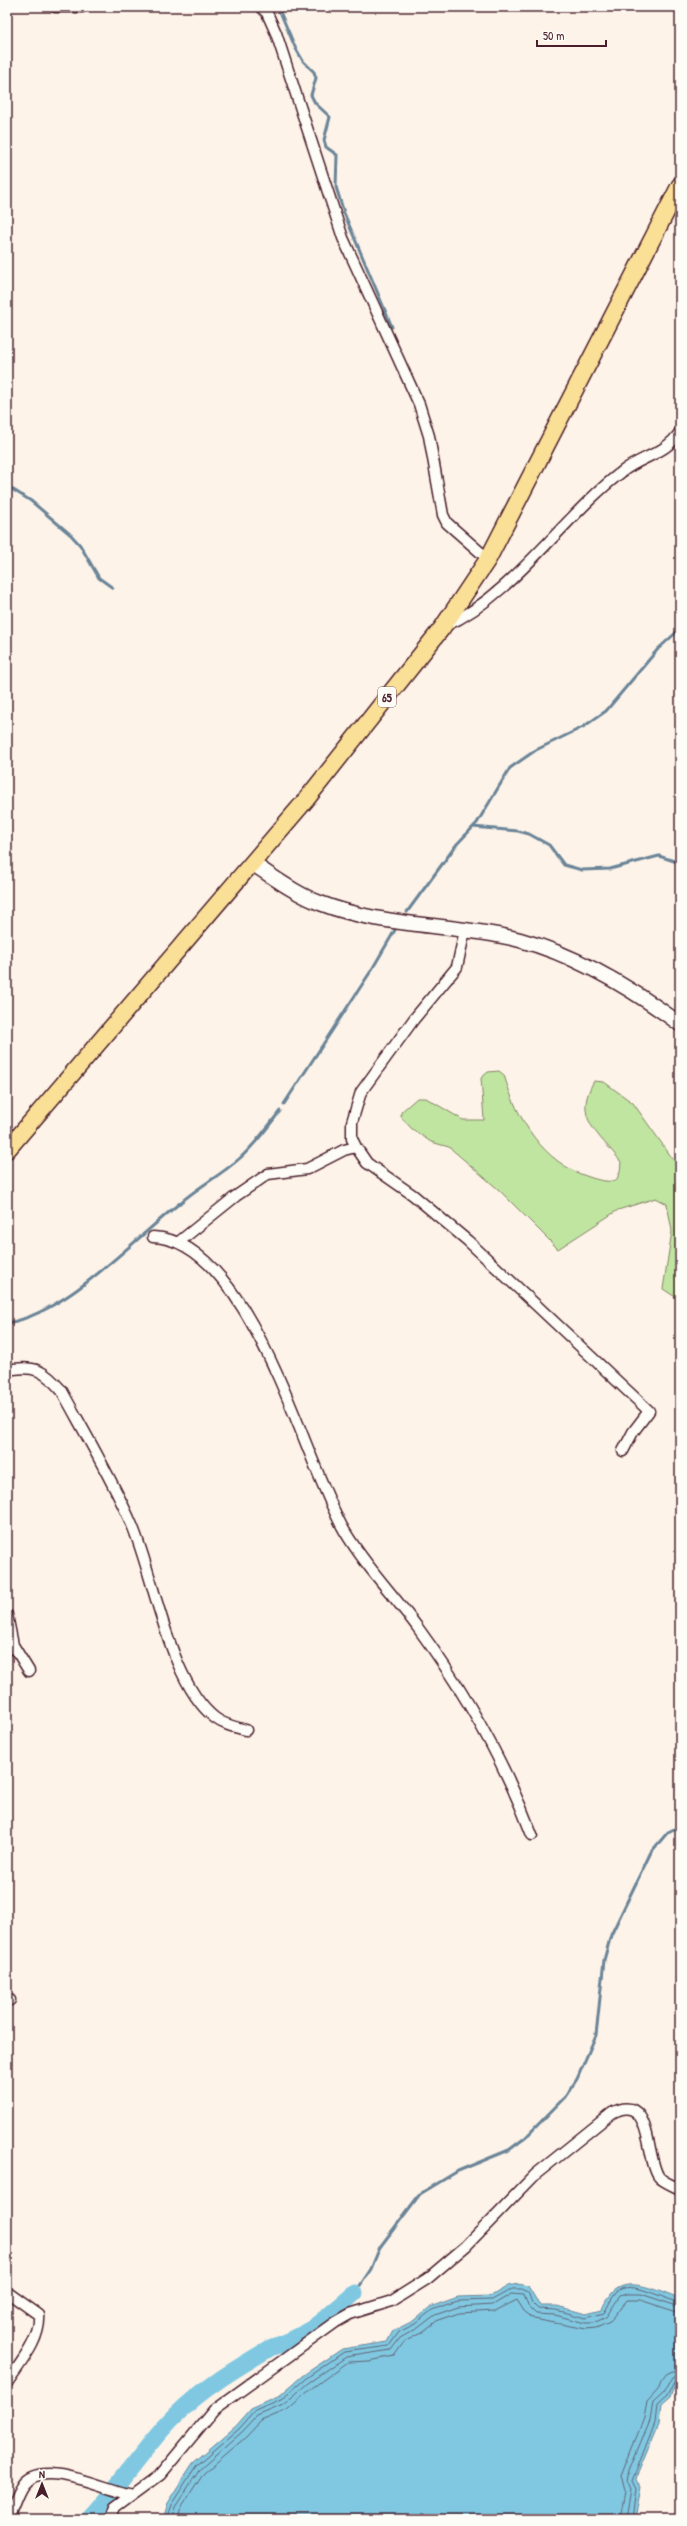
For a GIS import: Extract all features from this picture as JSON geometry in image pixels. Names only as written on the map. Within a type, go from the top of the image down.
[{"type":"main road","name":"65","points":[[7,1150],[253,864],[442,628],[488,559],[680,185]]},
{"type":"main road","points":[[253,864],[300,895],[342,911],[521,940],[568,959],[635,993],[680,1024]]},
{"type":"street","points":[[55,7],[82,7]]},
{"type":"street","points":[[261,7],[267,13],[276,33],[343,238],[419,404],[433,452],[443,515],[447,523],[488,559]]},
{"type":"street","points":[[442,628],[457,621],[483,602],[614,478],[631,466],[660,451],[680,432]]},
{"type":"street","points":[[465,930],[457,967],[414,1019],[361,1092],[352,1122],[352,1138],[356,1147],[367,1163],[413,1195],[468,1241],[649,1411],[633,1432],[623,1451]]},
{"type":"street","points":[[180,1241],[236,1196],[268,1174],[307,1169],[344,1150],[356,1147]]},
{"type":"street","points":[[153,1237],[166,1237],[180,1241],[191,1248],[226,1285],[257,1331],[343,1528],[359,1555],[417,1627],[462,1692],[509,1778],[532,1835]]},
{"type":"street","points":[[7,1370],[29,1367],[38,1370],[51,1378],[62,1391],[133,1526],[160,1612],[180,1669],[192,1693],[216,1718],[228,1725],[246,1730]]},
{"type":"street","points":[[7,1615],[13,1645],[29,1671]]},
{"type":"street","points":[[112,2519],[115,2508],[134,2496],[163,2472],[214,2410],[336,2322],[350,2314],[392,2301],[427,2279],[466,2246],[536,2174],[612,2113],[620,2109],[631,2109],[637,2112],[645,2129],[655,2169],[659,2178],[680,2189]]},
{"type":"street","points":[[7,2292],[39,2315],[40,2326],[37,2336],[7,2383]]},
{"type":"street","points":[[7,2519],[23,2485],[34,2477],[45,2474],[94,2483],[134,2496]]},
{"type":"green space","points":[[499,1071],[504,1075],[516,1108],[524,1123],[545,1150],[558,1161],[573,1170],[599,1180],[616,1181],[620,1172],[621,1162],[591,1125],[587,1116],[586,1106],[588,1094],[594,1081],[604,1082],[633,1103],[680,1169],[680,1300],[663,1289],[672,1231],[667,1204],[656,1198],[618,1210],[558,1249],[499,1190],[449,1147],[431,1142],[412,1129],[401,1117],[401,1112],[417,1098],[426,1098],[463,1120],[484,1120],[481,1078],[488,1072]]},
{"type":"water","points":[[518,2284],[528,2286],[540,2306],[557,2306],[586,2314],[602,2310],[609,2297],[616,2290],[624,2286],[642,2286],[680,2299],[680,2382],[673,2390],[670,2399],[661,2407],[659,2422],[638,2472],[636,2480],[641,2487],[635,2519],[162,2519],[167,2503],[193,2463],[236,2426],[251,2409],[278,2397],[302,2376],[342,2349],[387,2342],[393,2331],[413,2321],[430,2307],[458,2297],[491,2296],[508,2286]]},
{"type":"waterway","points":[[278,7],[295,47],[303,61],[314,72],[316,78],[311,95],[315,103],[330,117],[324,140],[326,147],[337,155],[336,187],[344,213],[392,327]]},
{"type":"waterway","points":[[7,486],[31,501],[71,535],[80,545],[99,578],[113,588]]},
{"type":"waterway","points":[[407,912],[457,844],[477,823],[510,768],[536,750],[583,727],[606,711],[658,649],[680,629]]},
{"type":"waterway","points":[[473,827],[518,831],[529,834],[549,845],[564,865],[582,870],[610,869],[659,856],[680,863]]},
{"type":"waterway","points":[[284,1104],[371,971],[395,930]]},
{"type":"waterway","points":[[7,1323],[30,1317],[53,1305],[98,1274],[187,1197],[245,1154],[280,1111]]},
{"type":"waterway","points":[[355,2293],[371,2269],[380,2247],[420,2194],[458,2171],[509,2150],[525,2138],[565,2097],[577,2079],[596,2035],[604,1960],[611,1935],[651,1852],[668,1832],[680,1826]]},
{"type":"waterway","points":[[89,2519],[165,2426],[187,2404],[210,2386],[247,2362],[272,2347],[296,2338],[306,2332],[355,2293]]}]
